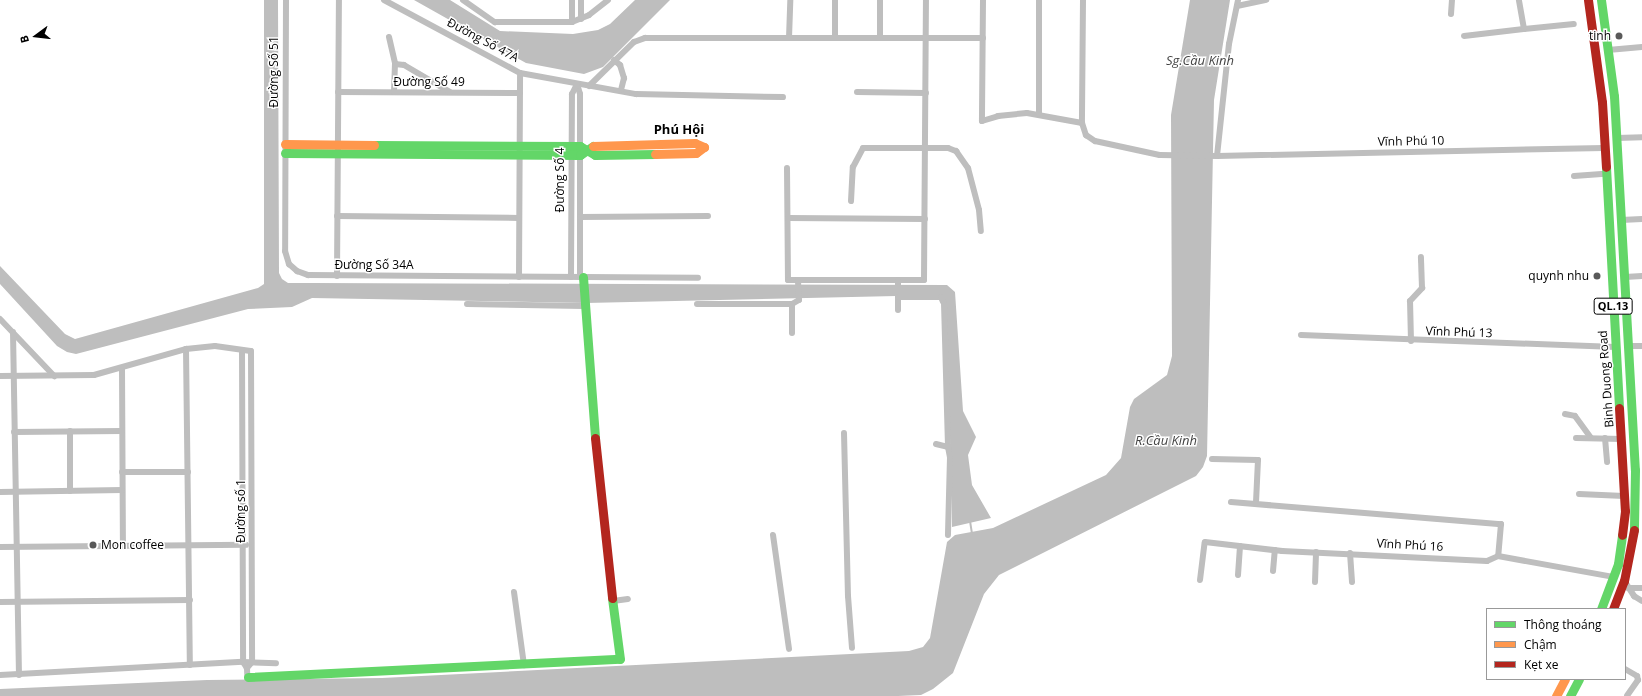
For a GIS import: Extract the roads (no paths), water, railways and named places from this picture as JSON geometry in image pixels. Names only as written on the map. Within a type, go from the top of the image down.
[{"type":"main road","name":"Binh Duong Road","points":[[1588,0],[1600,79],[1622,439],[1624,496],[1623,538],[1613,577],[1601,608]]},
{"type":"main road","name":"Binh Duong Road","points":[[1601,0],[1617,138],[1628,346],[1639,470],[1634,530],[1626,584],[1614,608]]},
{"type":"main road","points":[[285,148],[577,151],[595,155],[696,153],[704,147],[695,143],[593,146],[577,151]]},
{"type":"main road","points":[[248,676],[524,665],[620,659],[600,499],[582,279]]},
{"type":"main road","points":[[1616,347],[1628,346]]},
{"type":"main road","points":[[1556,696],[1564,680]]},
{"type":"main road","points":[[1570,696],[1578,680]]},
{"type":"street","name":"Đường Số 51","points":[[285,148],[286,0]]},
{"type":"street","points":[[337,276],[339,0]]},
{"type":"street","name":"Đường Số 47A","points":[[384,0],[520,73],[577,84],[621,90],[636,94],[783,97]]},
{"type":"street","points":[[463,0],[496,22],[572,22],[581,19],[608,0]]},
{"type":"street","points":[[572,0],[572,22]]},
{"type":"street","points":[[581,0],[581,19]]},
{"type":"street","points":[[789,38],[790,0]]},
{"type":"street","points":[[835,0],[835,38]]},
{"type":"street","points":[[880,0],[880,38]]},
{"type":"street","points":[[787,168],[788,280],[798,282],[898,282],[924,280],[926,0]]},
{"type":"street","points":[[983,0],[982,121],[1005,115],[1039,114],[1082,123],[1083,0]]},
{"type":"street","points":[[1039,0],[1039,114]]},
{"type":"street","points":[[1215,156],[1229,44],[1238,3],[1266,0]]},
{"type":"street","points":[[1451,14],[1452,0]]},
{"type":"street","points":[[1519,0],[1524,30]]},
{"type":"street","points":[[1464,36],[1574,24]]},
{"type":"street","points":[[389,37],[395,64],[394,92]]},
{"type":"street","points":[[589,86],[634,42],[645,38],[983,38]]},
{"type":"street","points":[[1608,50],[1642,47]]},
{"type":"street","points":[[614,60],[620,65],[624,78],[621,90]]},
{"type":"street","points":[[395,64],[404,65],[452,93]]},
{"type":"street","points":[[519,277],[520,73]]},
{"type":"street","points":[[577,84],[580,94],[577,151],[582,279]]},
{"type":"street","name":"Đường Số 4","points":[[571,277],[577,151],[572,94],[577,84]]},
{"type":"street","name":"Đường Số 49","points":[[338,92],[520,93]]},
{"type":"street","points":[[857,92],[926,93]]},
{"type":"street","name":"Vĩnh Phú 10","points":[[1082,123],[1086,135],[1095,140],[1162,156],[1604,148]]},
{"type":"street","points":[[1617,138],[1642,137]]},
{"type":"street","name":"Đường Số 34A","points":[[285,148],[284,251],[289,264],[296,271],[308,275],[571,277],[582,279],[698,278]]},
{"type":"street","points":[[851,201],[853,167],[863,148],[952,149],[963,158],[975,191],[981,232]]},
{"type":"street","points":[[1574,176],[1605,174]]},
{"type":"street","points":[[337,216],[519,218]]},
{"type":"street","points":[[580,217],[708,216]]},
{"type":"street","points":[[788,218],[925,219]]},
{"type":"street","points":[[1621,220],[1642,219]]},
{"type":"street","points":[[1411,341],[1410,301],[1422,288],[1422,257]]},
{"type":"street","points":[[1625,277],[1642,276]]},
{"type":"street","points":[[697,304],[792,304],[799,300],[798,282]]},
{"type":"street","points":[[898,282],[898,310]]},
{"type":"street","points":[[898,297],[941,297],[944,302],[948,447],[951,476],[948,535]]},
{"type":"street","points":[[467,304],[584,305]]},
{"type":"street","points":[[792,304],[792,333]]},
{"type":"street","points":[[0,319],[54,376]]},
{"type":"street","points":[[13,332],[19,675]]},
{"type":"street","name":"Vĩnh Phú 13","points":[[1302,335],[1411,341],[1616,347]]},
{"type":"street","points":[[0,376],[94,375],[186,349],[215,346],[242,350]]},
{"type":"street","points":[[1628,346],[1642,346]]},
{"type":"street","points":[[186,349],[190,665]]},
{"type":"street","name":"Đường số 1","points":[[243,662],[242,350],[251,351],[252,662]]},
{"type":"street","points":[[122,368],[123,546]]},
{"type":"street","points":[[1565,414],[1575,416],[1592,438]]},
{"type":"street","points":[[70,431],[70,491]]},
{"type":"street","points":[[14,432],[122,431]]},
{"type":"street","points":[[844,433],[848,596],[852,648]]},
{"type":"street","points":[[1576,438],[1622,439]]},
{"type":"street","points":[[1605,438],[1607,462]]},
{"type":"street","points":[[936,444],[948,447]]},
{"type":"street","points":[[1212,459],[1258,460],[1256,502]]},
{"type":"street","points":[[122,472],[188,472]]},
{"type":"street","points":[[0,492],[122,490]]},
{"type":"street","points":[[1579,494],[1624,496]]},
{"type":"street","points":[[1231,502],[1256,502],[1501,524],[1498,556]]},
{"type":"street","points":[[773,535],[788,649]]},
{"type":"street","name":"Vĩnh Phú 16","points":[[1200,580],[1205,542],[1275,550],[1487,561],[1498,556],[1613,577]]},
{"type":"street","points":[[0,547],[252,545]]},
{"type":"street","points":[[1238,575],[1240,546]]},
{"type":"street","points":[[1273,571],[1275,550]]},
{"type":"street","points":[[1315,582],[1316,552]]},
{"type":"street","points":[[1350,553],[1352,582]]},
{"type":"street","points":[[1626,584],[1642,588]]},
{"type":"street","points":[[1626,584],[1642,601]]},
{"type":"street","points":[[514,592],[524,665]]},
{"type":"street","points":[[613,601],[628,599]]},
{"type":"street","points":[[0,602],[190,600]]},
{"type":"street","points":[[243,662],[248,676]]},
{"type":"street","points":[[0,675],[243,662],[276,663]]},
{"type":"street","points":[[248,696],[248,676],[252,662]]},
{"type":"street","points":[[1626,670],[1637,676],[1638,680],[1627,696]]},
{"type":"water","points":[[264,0],[278,0],[279,273],[282,279],[288,283],[947,285],[955,292],[963,411],[976,437],[968,455],[972,485],[991,518],[952,527],[952,470],[941,295],[586,303],[312,298],[292,307],[248,309],[76,354],[67,352],[57,346],[0,284],[0,266],[65,334],[75,339],[258,288],[264,284]]},
{"type":"water","points":[[414,0],[450,0],[500,31],[573,34],[598,30],[610,24],[635,0],[670,0],[603,67],[584,74],[526,63]]},
{"type":"water","name":"R.Cầu Kinh","points":[[1190,0],[1230,0],[1214,100],[1207,456],[1203,467],[1196,476],[999,575],[984,594],[953,673],[933,689],[921,695],[898,696],[0,696],[0,689],[207,680],[382,678],[909,651],[923,647],[930,638],[947,542],[955,535],[993,528],[1106,475],[1121,458],[1130,407],[1134,399],[1167,375],[1172,356],[1171,115]]},
{"type":"waterway","points":[[970,521],[972,534]]},
{"type":"place","name":"tinh","points":[[1619,36]]},
{"type":"place","name":"quynh nhu","points":[[1597,276]]},
{"type":"place","name":"Mon coffee","points":[[93,545]]},
{"type":"district","name":"Phú Hội","points":[[679,129]]},
{"type":"water label","name":"Sg.Cầu Kinh","points":[[1200,60]]}]
